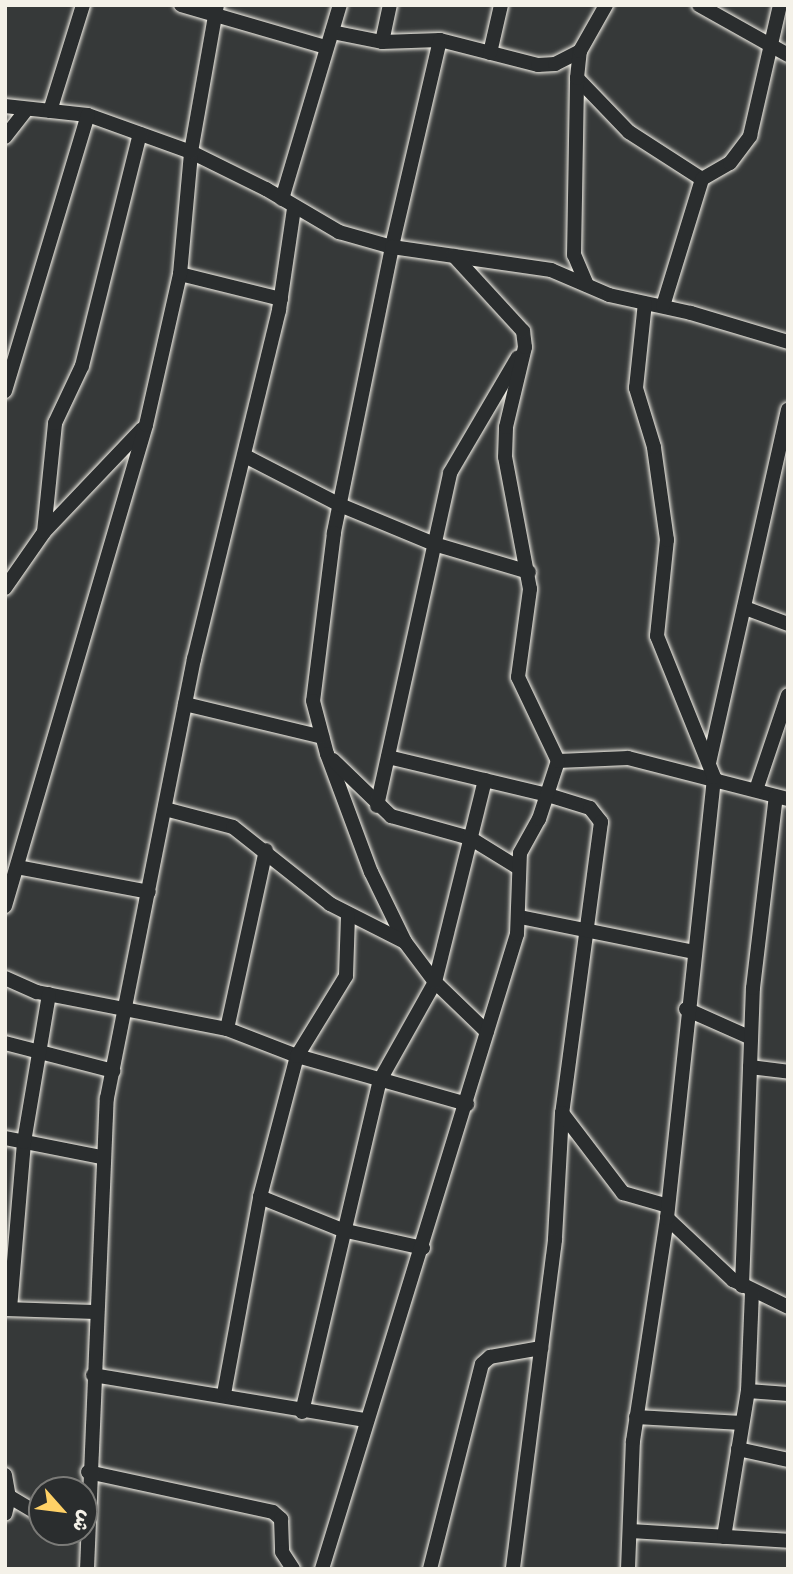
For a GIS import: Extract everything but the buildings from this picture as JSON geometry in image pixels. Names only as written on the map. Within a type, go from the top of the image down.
[{"type":"street","points":[[50,111],[83,5]]},
{"type":"street","points":[[181,5],[217,12],[326,47]]},
{"type":"street","points":[[88,1476],[102,1157],[113,1071],[185,704],[281,299],[288,203],[326,47],[340,5]]},
{"type":"street","points":[[382,42],[390,5]]},
{"type":"street","points":[[490,53],[501,5]]},
{"type":"street","points":[[588,286],[574,255],[577,78],[580,51],[606,5]]},
{"type":"street","points":[[699,5],[771,48],[788,55]]},
{"type":"street","points":[[663,306],[702,179],[743,150],[780,5]]},
{"type":"street","points":[[5,906],[146,425],[180,274],[191,152],[217,12]]},
{"type":"street","points":[[332,32],[382,42],[440,40],[547,65],[580,51]]},
{"type":"street","points":[[440,40],[392,247],[340,505],[313,682],[327,754],[371,872],[405,942],[435,982],[487,1032]]},
{"type":"street","points":[[577,78],[629,132],[702,179]]},
{"type":"street","points":[[5,106],[88,115],[191,152],[339,232],[392,247],[551,270],[588,286],[788,342]]},
{"type":"street","points":[[5,137],[26,110]]},
{"type":"street","points":[[5,391],[88,115]]},
{"type":"street","points":[[44,532],[55,423],[82,366],[140,134]]},
{"type":"street","points":[[322,1569],[366,1420],[467,1104],[520,917],[517,867],[548,795],[558,761],[518,677],[529,572],[505,457],[506,427],[525,347],[517,320],[454,256]]},
{"type":"street","points":[[180,274],[281,299]]},
{"type":"street","points":[[645,303],[636,388],[654,447],[667,540],[657,636],[711,770]]},
{"type":"street","points":[[377,806],[450,474],[525,347]]},
{"type":"street","points":[[628,1569],[636,1417],[667,1212],[711,770],[788,410]]},
{"type":"street","points":[[5,588],[44,532],[146,425]]},
{"type":"street","points":[[245,456],[340,505],[434,544],[529,572]]},
{"type":"street","points":[[745,608],[788,624]]},
{"type":"street","points":[[756,790],[788,695]]},
{"type":"street","points":[[185,704],[322,737]]},
{"type":"street","points":[[327,754],[377,806],[404,821],[470,838],[517,867]]},
{"type":"street","points":[[388,757],[548,795],[590,808],[600,822],[562,1112],[555,1240],[513,1569]]},
{"type":"street","points":[[558,761],[614,757],[711,770],[756,790],[782,797],[751,1038],[748,1391],[724,1537]]},
{"type":"street","points":[[302,1412],[341,1230],[380,1080],[435,982],[485,780]]},
{"type":"street","points":[[165,809],[233,827],[266,849],[348,916],[405,942]]},
{"type":"street","points":[[227,1029],[266,849]]},
{"type":"street","points":[[17,867],[149,892]]},
{"type":"street","points":[[224,1394],[260,1197],[297,1056],[346,976],[348,916]]},
{"type":"street","points":[[520,917],[587,934],[693,952]]},
{"type":"street","points":[[5,978],[49,994],[127,1007],[227,1029],[297,1056],[467,1104]]},
{"type":"street","points":[[49,994],[37,1051],[24,1142],[8,1309],[95,1312]]},
{"type":"street","points":[[687,1009],[751,1038]]},
{"type":"street","points":[[5,1043],[113,1071]]},
{"type":"street","points":[[750,1067],[788,1072]]},
{"type":"street","points":[[562,1112],[623,1194],[667,1212],[747,1289],[788,1307]]},
{"type":"street","points":[[5,1138],[102,1157]]},
{"type":"street","points":[[260,1197],[341,1230],[423,1248]]},
{"type":"street","points":[[430,1569],[482,1364],[490,1357],[541,1348]]},
{"type":"street","points":[[93,1375],[224,1394],[302,1412],[366,1420]]},
{"type":"street","points":[[748,1391],[788,1394]]},
{"type":"street","points":[[636,1417],[743,1423]]},
{"type":"street","points":[[738,1449],[788,1460]]},
{"type":"street","points":[[88,1472],[273,1512],[281,1520],[282,1552],[293,1569]]},
{"type":"street","points":[[5,1475],[5,1514]]},
{"type":"street","points":[[7,1495],[28,1508]]},
{"type":"street","points":[[631,1531],[788,1541]]},
{"type":"street","points":[[86,1546],[87,1569]]}]
